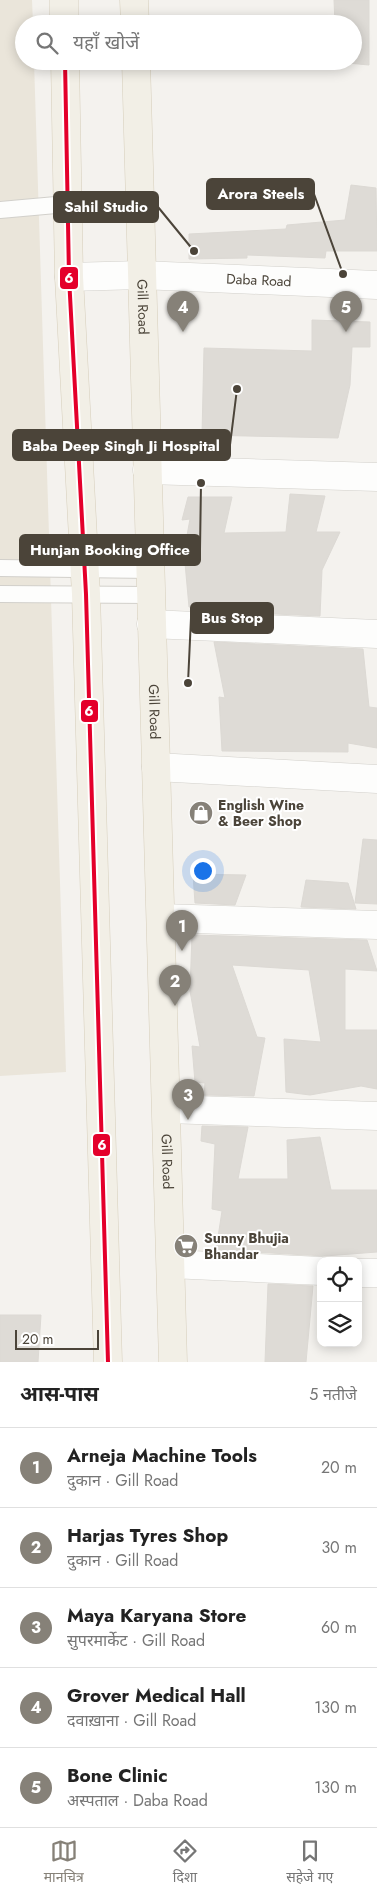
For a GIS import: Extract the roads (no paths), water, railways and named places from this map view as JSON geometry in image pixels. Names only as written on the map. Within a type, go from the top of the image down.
[{"type":"main road","points":[[64,0],[64,15]]},
{"type":"main road","points":[[134,0],[135,15]]},
{"type":"main road","points":[[65,70],[66,204],[84,581],[108,1362]]},
{"type":"main road","name":"Gill Road","points":[[136,70],[173,1362]]},
{"type":"street","name":"Daba Road","points":[[69,277],[141,275],[377,285]]},
{"type":"street","points":[[147,470],[377,477]]},
{"type":"street","points":[[151,624],[377,634]]},
{"type":"street","points":[[156,767],[377,779]]},
{"type":"street","points":[[161,918],[377,925]]},
{"type":"street","points":[[167,1110],[377,1116]]},
{"type":"street","points":[[171,1264],[317,1271]]},
{"type":"street","points":[[362,1273],[377,1274]]},
{"type":"lane","points":[[0,210],[66,204]]},
{"type":"lane","points":[[0,568],[84,581],[150,582]]},
{"type":"lane","points":[[0,594],[84,581],[150,582]]},
{"type":"place","name":"Sahil Studio","points":[[194,251]]},
{"type":"place","name":"Arora Steels","points":[[343,274]]},
{"type":"place","name":"Grover Medical Hall","points":[[183,332]]},
{"type":"place","name":"Bone Clinic","points":[[346,332]]},
{"type":"place","name":"Baba Deep Singh Ji Hospital","points":[[237,389]]},
{"type":"place","name":"Hunjan Booking Office","points":[[201,483]]},
{"type":"place","name":"Bus Stop","points":[[188,683]]},
{"type":"place","name":"English Wine & Beer Shop","points":[[201,813]]},
{"type":"place","name":"Arneja Machine Tools","points":[[182,951]]},
{"type":"place","name":"Harjas Tyres Shop","points":[[175,1006]]},
{"type":"place","name":"Maya Karyana Store","points":[[188,1120]]},
{"type":"place","name":"Sunny Bhujia Bhandar","points":[[186,1246]]}]
